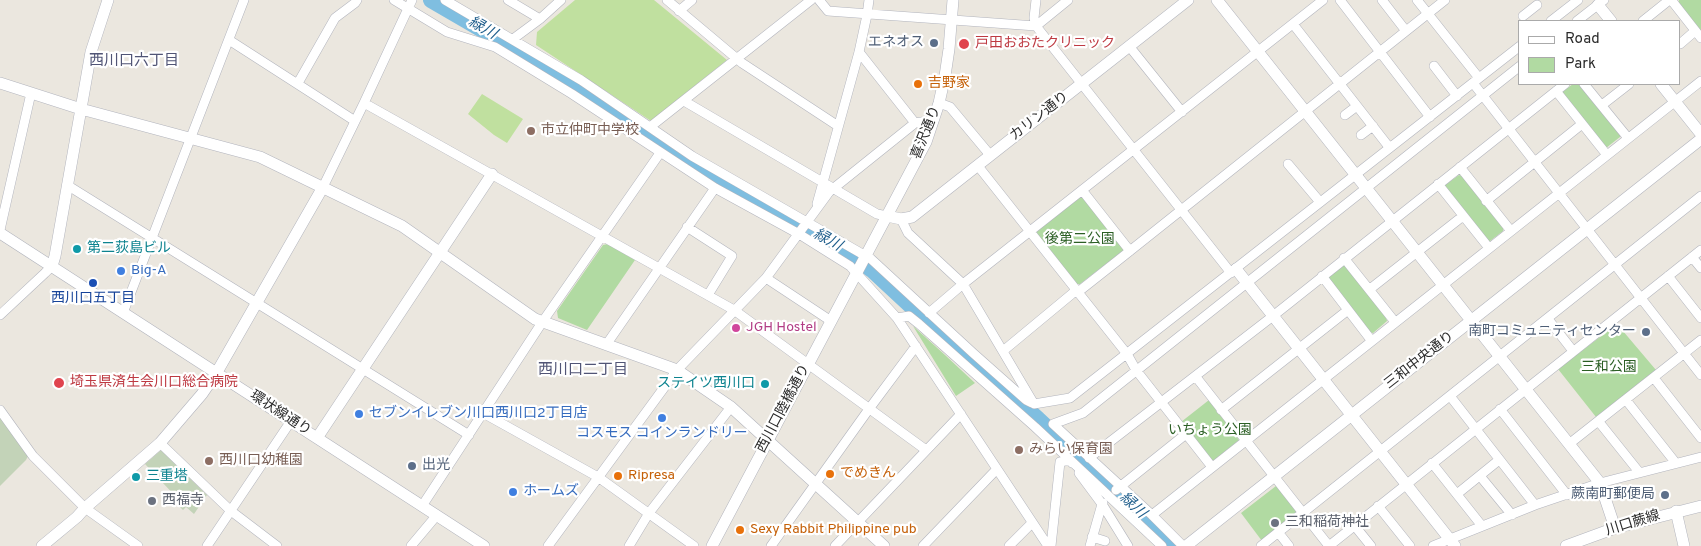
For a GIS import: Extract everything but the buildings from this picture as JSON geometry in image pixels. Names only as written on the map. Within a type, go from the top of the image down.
[{"type":"street","points":[[0,315],[52,266],[91,52],[108,0]]},
{"type":"street","points":[[123,313],[244,0]]},
{"type":"street","points":[[298,83],[334,18],[356,3],[357,0]]},
{"type":"street","points":[[394,0],[410,5],[447,32],[495,47],[564,89],[715,188],[799,234],[850,266],[897,318],[996,470],[1049,546]]},
{"type":"street","points":[[445,0],[581,80],[692,156],[865,256],[1026,400],[1034,404],[1070,398],[1518,48]]},
{"type":"street","points":[[508,0],[540,18]]},
{"type":"street","points":[[513,39],[561,0]]},
{"type":"street","points":[[666,0],[738,60],[838,126]]},
{"type":"street","points":[[679,10],[692,0]]},
{"type":"street","points":[[650,127],[738,60],[811,0]]},
{"type":"street","points":[[819,0],[828,11],[1036,26],[1068,0]]},
{"type":"street","points":[[815,211],[859,52],[869,0]]},
{"type":"street","name":"喜沢通り","points":[[857,272],[921,153],[934,120],[948,62],[953,0]]},
{"type":"street","points":[[1036,0],[1034,18],[1036,26],[1181,210],[1273,316],[1453,543]]},
{"type":"street","name":"カリン通り","points":[[901,220],[912,217],[1188,0]]},
{"type":"street","points":[[1217,0],[1600,484],[1615,528]]},
{"type":"street","points":[[930,313],[963,284],[1182,112],[1257,50],[1323,0]]},
{"type":"street","points":[[1340,0],[1430,117]]},
{"type":"street","points":[[1382,0],[1406,31]]},
{"type":"street","points":[[1417,0],[1476,81],[1482,96],[1701,375]]},
{"type":"street","points":[[1003,350],[1446,0]]},
{"type":"street","points":[[1552,20],[1578,0]]},
{"type":"street","points":[[1643,20],[1672,0],[1698,34],[1681,43]]},
{"type":"street","points":[[1578,20],[1599,2],[1610,20]]},
{"type":"street","points":[[42,546],[160,443],[202,394],[217,372],[322,187],[410,5]]},
{"type":"street","points":[[1523,16],[1537,5]]},
{"type":"street","points":[[1293,24],[1389,147]]},
{"type":"street","points":[[229,40],[355,121]]},
{"type":"street","points":[[1129,46],[1182,112]]},
{"type":"street","points":[[859,52],[915,123]]},
{"type":"street","points":[[1434,66],[1457,96]]},
{"type":"street","points":[[1185,546],[1053,424],[1083,413],[1518,68]]},
{"type":"street","points":[[1152,515],[1701,81]]},
{"type":"street","points":[[0,83],[81,109],[260,158],[402,226],[535,319],[676,370],[732,407],[884,546]]},
{"type":"street","points":[[1089,458],[1196,377],[1564,85]]},
{"type":"street","points":[[1585,85],[1628,138]]},
{"type":"street","points":[[1602,105],[1628,85]]},
{"type":"street","points":[[1662,85],[1701,134]]},
{"type":"street","points":[[1556,91],[1607,155]]},
{"type":"street","points":[[0,231],[31,93]]},
{"type":"street","points":[[364,102],[734,310],[926,450]]},
{"type":"street","points":[[684,102],[877,214],[901,220],[908,233],[963,284],[1034,404]]},
{"type":"street","points":[[939,104],[950,107],[990,155]]},
{"type":"street","points":[[1345,115],[1357,106]]},
{"type":"street","points":[[548,546],[676,370],[766,278],[833,188],[915,123],[934,120]]},
{"type":"street","points":[[1486,200],[1582,124]]},
{"type":"street","points":[[1361,136],[1373,126]]},
{"type":"street","name":"三和中央通り","points":[[1185,546],[1701,139]]},
{"type":"street","points":[[422,506],[543,322],[660,153]]},
{"type":"street","points":[[1288,164],[1320,202]]},
{"type":"street","points":[[978,166],[1127,354],[1136,370],[1212,466]]},
{"type":"street","points":[[1460,167],[1511,231]]},
{"type":"street","points":[[317,438],[492,174]]},
{"type":"street","points":[[1438,184],[1489,248]]},
{"type":"street","points":[[67,185],[469,435]]},
{"type":"street","points":[[606,344],[715,188]]},
{"type":"street","points":[[1082,190],[1130,251]]},
{"type":"street","points":[[1261,546],[1701,196]]},
{"type":"street","points":[[1370,289],[1463,216]]},
{"type":"street","points":[[687,227],[732,256],[708,295]]},
{"type":"street","name":"環状線通り","points":[[0,231],[123,313],[437,515],[479,545]]},
{"type":"street","points":[[1196,377],[1329,546],[1701,250]]},
{"type":"street","points":[[1692,257],[1701,268]]},
{"type":"street","points":[[1344,258],[1395,322]]},
{"type":"street","name":"西川口陸橋通り","points":[[712,546],[857,272]]},
{"type":"street","points":[[1322,276],[1371,340]]},
{"type":"street","points":[[1668,276],[1701,318]]},
{"type":"street","points":[[766,278],[831,321]]},
{"type":"street","points":[[1221,410],[1348,310]]},
{"type":"street","points":[[897,318],[909,316],[919,324],[1111,496],[1162,546]]},
{"type":"street","points":[[1548,319],[1573,351]]},
{"type":"street","points":[[1569,444],[1701,340]]},
{"type":"street","points":[[771,546],[916,346]]},
{"type":"street","points":[[1654,378],[1701,438]]},
{"type":"street","points":[[1450,396],[1535,506]]},
{"type":"street","points":[[1626,400],[1675,462]]},
{"type":"street","points":[[629,546],[649,513],[732,407]]},
{"type":"street","points":[[1500,409],[1567,495]]},
{"type":"street","points":[[0,410],[33,456],[86,508],[138,546]]},
{"type":"street","points":[[483,414],[598,477],[694,546]]},
{"type":"street","points":[[835,546],[961,414]]},
{"type":"street","points":[[208,546],[291,421]]},
{"type":"street","points":[[1598,422],[1639,472]]},
{"type":"street","points":[[1105,541],[1091,542],[1102,504],[1120,486],[1186,434]]},
{"type":"street","points":[[160,443],[231,511],[276,546]]},
{"type":"street","points":[[1433,546],[1453,543],[1482,526],[1567,495],[1639,472],[1701,456]]},
{"type":"street","points":[[1070,460],[1102,504],[1128,546]]},
{"type":"street","points":[[1049,546],[1060,462],[1070,460]]},
{"type":"street","points":[[1457,494],[1499,460]]},
{"type":"street","points":[[1432,463],[1482,526]]},
{"type":"street","points":[[923,546],[996,470]]},
{"type":"street","points":[[1480,476],[1512,515]]},
{"type":"street","points":[[1378,506],[1410,546]]},
{"type":"street","name":"川口蕨線","points":[[1566,546],[1615,528],[1701,506]]},
{"type":"street","points":[[1676,511],[1684,546]]},
{"type":"street","points":[[411,546],[437,515]]},
{"type":"street","points":[[1010,546],[1032,523]]},
{"type":"street","points":[[1354,525],[1371,546]]},
{"type":"street","points":[[1278,532],[1289,546]]},
{"type":"green space","points":[[575,0],[654,0],[727,60],[651,121],[536,45],[537,32]]},
{"type":"green space","points":[[1679,0],[1701,0],[1701,34],[1678,4]]},
{"type":"green space","points":[[1572,85],[1581,85],[1620,133],[1620,137],[1606,148],[1562,92]]},
{"type":"green space","points":[[482,94],[523,119],[507,143],[468,114]]},
{"type":"green space","points":[[1459,175],[1462,176],[1503,228],[1503,231],[1490,241],[1487,241],[1445,187],[1445,185]]},
{"type":"green space","name":"後第二公園","points":[[1081,196],[1084,197],[1124,250],[1080,284],[1077,284],[1036,231]]},
{"type":"green space","points":[[608,244],[635,260],[587,330],[558,318],[557,311],[603,245]]},
{"type":"green space","points":[[1343,265],[1348,267],[1386,317],[1387,321],[1373,333],[1369,332],[1329,281],[1329,276]]},
{"type":"green space","name":"三和公園","points":[[1617,324],[1656,370],[1596,417],[1558,369]]},
{"type":"green space","points":[[913,326],[945,355],[975,383],[956,396]]},
{"type":"green space","name":"いちょう公園","points":[[1209,400],[1239,440],[1212,462],[1181,422]]},
{"type":"green space","points":[[0,417],[28,456],[0,486]]},
{"type":"green space","points":[[161,450],[207,495],[194,514],[186,507],[183,510],[176,503],[179,500],[145,464]]},
{"type":"green space","points":[[1276,486],[1296,513],[1262,541],[1241,513]]},
{"type":"waterway","name":"緑川","points":[[431,0],[524,54],[709,175],[852,255],[872,270],[1038,419],[1174,546]]},
{"type":"place","name":"エネオス","points":[[934,43]]},
{"type":"place","name":"戸田おおたクリニック","points":[[964,44]]},
{"type":"place","name":"吉野家","points":[[918,84]]},
{"type":"place","name":"市立仲町中学校","points":[[531,131]]},
{"type":"place","name":"第二荻島ビル","points":[[77,249]]},
{"type":"place","name":"Big-A","points":[[121,271]]},
{"type":"place","name":"西川口五丁目","points":[[93,283]]},
{"type":"place","name":"JGH Hostel","points":[[736,328]]},
{"type":"place","name":"南町コミュニティセンター","points":[[1646,332]]},
{"type":"place","name":"埼玉県済生会川口総合病院","points":[[59,383]]},
{"type":"place","name":"ステイツ西川口","points":[[765,384]]},
{"type":"place","name":"セブンイレブン川口西川口2丁目店","points":[[359,414]]},
{"type":"place","name":"コスモス コインランドリー","points":[[662,418]]},
{"type":"place","name":"みらい保育園","points":[[1019,450]]},
{"type":"place","name":"西川口幼稚園","points":[[209,461]]},
{"type":"place","name":"出光","points":[[412,466]]},
{"type":"place","name":"でめきん","points":[[830,474]]},
{"type":"place","name":"Ripresa","points":[[618,476]]},
{"type":"place","name":"三重塔","points":[[136,477]]},
{"type":"place","name":"ホームズ","points":[[513,492]]},
{"type":"place","name":"蕨南町郵便局","points":[[1665,495]]},
{"type":"place","name":"西福寺","points":[[152,501]]},
{"type":"place","name":"三和稲荷神社","points":[[1275,523]]},
{"type":"place","name":"Sexy Rabbit Philippine pub","points":[[740,530]]},
{"type":"district","name":"西川口六丁目","points":[[134,62]]},
{"type":"district","name":"西川口二丁目","points":[[583,371]]}]
